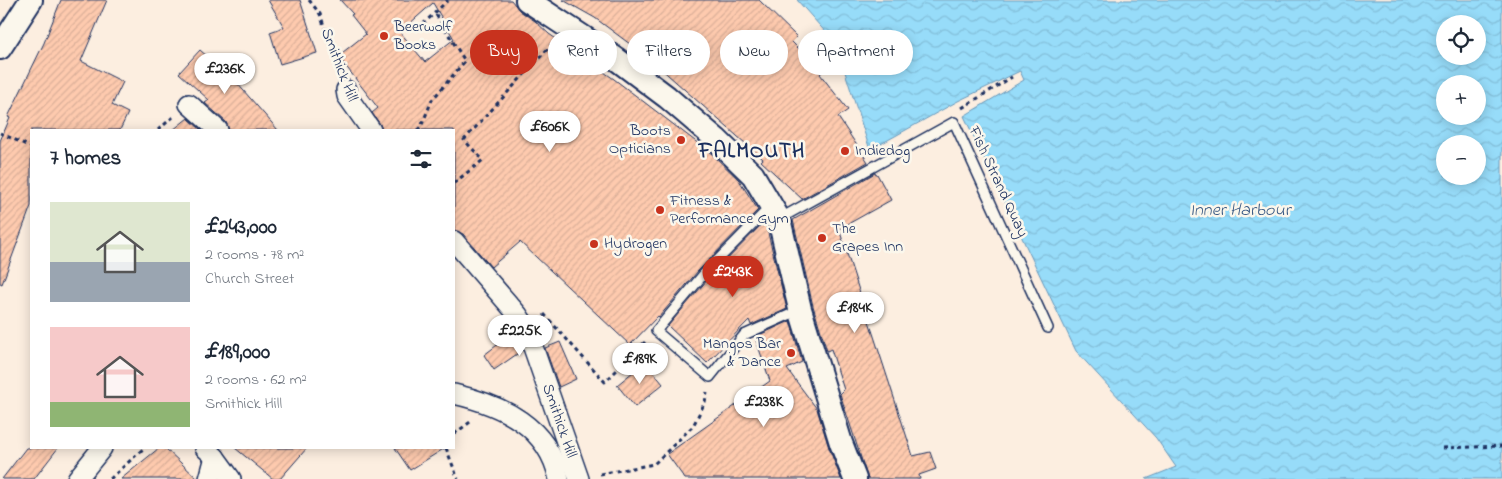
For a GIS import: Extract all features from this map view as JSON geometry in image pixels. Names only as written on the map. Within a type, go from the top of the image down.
[{"type":"street","points":[[0,48],[31,0]]},
{"type":"street","points":[[527,0],[615,58],[667,97],[716,139],[753,175],[775,212],[800,310],[841,443],[855,479]]},
{"type":"street","name":"Smithick Hill","points":[[346,90],[347,96],[370,129]]},
{"type":"street","points":[[189,104],[217,129]]},
{"type":"street","name":"Smithick Hill","points":[[455,242],[518,315],[526,327],[579,478]]},
{"type":"street","points":[[455,394],[490,405],[519,418],[541,438],[557,470],[559,479]]},
{"type":"street","points":[[77,479],[101,449]]},
{"type":"street","points":[[209,479],[210,452]]},
{"type":"street","points":[[210,452],[231,479]]},
{"type":"lane","name":"Fish Strand Quay","points":[[656,331],[703,275],[775,212],[954,122],[1048,328]]},
{"type":"lane","points":[[656,331],[710,377],[744,335],[800,310]]},
{"type":"path","name":"Smithick Hill","points":[[309,0],[320,14],[346,90]]},
{"type":"path","points":[[417,30],[448,0]]},
{"type":"path","points":[[419,129],[422,127],[432,100],[465,61],[434,13]]},
{"type":"path","points":[[455,182],[483,160],[464,140],[567,26]]},
{"type":"path","points":[[954,122],[955,113],[1012,77]]},
{"type":"path","points":[[0,133],[30,147]]},
{"type":"path","points":[[518,315],[535,302],[605,382],[656,331]]},
{"type":"path","points":[[579,478],[654,464],[693,426],[705,402],[710,377]]},
{"type":"path","points":[[455,433],[473,420]]},
{"type":"path","points":[[1443,448],[1502,446]]},
{"type":"path","points":[[110,479],[143,449]]},
{"type":"path","points":[[446,449],[458,479]]},
{"type":"water","name":"Inner Harbour","points":[[797,0],[1502,0],[1502,479],[1146,479],[1176,467],[1156,438],[1076,351],[964,116],[1024,80],[1020,71],[958,101],[870,150],[846,75],[913,75],[913,30],[824,30]]},
{"type":"building","points":[[61,0],[107,0],[81,61],[123,82],[112,105],[128,113],[120,129],[30,129],[30,209],[2,284],[0,283],[0,141],[10,118],[8,117],[44,43]]},
{"type":"building","points":[[268,0],[300,0],[317,53],[280,64],[270,32],[284,27]]},
{"type":"building","points":[[340,0],[511,0],[520,11],[548,33],[548,75],[608,75],[712,154],[739,180],[758,210],[698,271],[659,317],[630,345],[520,242],[491,267],[463,234],[455,230],[455,129],[382,129],[372,113],[378,108],[338,56],[366,34],[351,15],[353,14]],"holes":[[[433,3],[454,39],[425,62],[400,32]]]},
{"type":"building","points":[[563,0],[759,0],[797,37],[792,42],[798,48],[798,75],[821,75],[848,110],[838,117],[868,162],[802,199],[761,161],[763,159],[668,75],[710,75],[710,30],[627,30],[627,42],[617,34],[617,30],[611,30],[595,18]]},
{"type":"building","points":[[200,50],[236,82],[277,129],[229,129],[226,122],[205,103],[209,100],[179,73]]},
{"type":"building","points":[[188,118],[200,129],[174,129]]},
{"type":"building","points":[[875,173],[891,200],[839,229],[913,456],[930,452],[936,469],[919,475],[920,479],[868,479],[840,394],[844,390],[831,349],[827,351],[813,306],[793,220]]},
{"type":"building","points":[[765,221],[787,309],[751,325],[749,320],[707,363],[668,326],[708,279]]},
{"type":"building","points":[[790,321],[802,362],[787,369],[817,409],[841,479],[685,479],[667,454],[770,381],[755,337]]},
{"type":"building","points":[[509,336],[520,352],[494,370],[484,355]]},
{"type":"building","points":[[560,342],[576,379],[559,387],[545,348]]},
{"type":"building","points":[[645,362],[663,384],[635,407],[617,385]]},
{"type":"building","points":[[26,448],[57,449],[34,479],[2,479]]},
{"type":"building","points":[[158,449],[166,449],[198,479],[121,479]]},
{"type":"building","points":[[236,449],[306,449],[280,479],[273,479]]},
{"type":"building","points":[[396,449],[443,449],[410,470]]},
{"type":"place","name":"Beerwolf Books","points":[[384,36]]},
{"type":"place","name":"Boots Opticians","points":[[681,140]]},
{"type":"place","name":"Indiedog","points":[[845,151]]},
{"type":"place","name":"Fitness & Performance Gym","points":[[660,210]]},
{"type":"place","name":"The Grapes Inn","points":[[822,238]]},
{"type":"place","name":"Hydrogen","points":[[594,244]]},
{"type":"place","name":"Mangos Bar & Dance","points":[[791,353]]},
{"type":"district","name":"FALMOUTH","points":[[752,152]]}]
